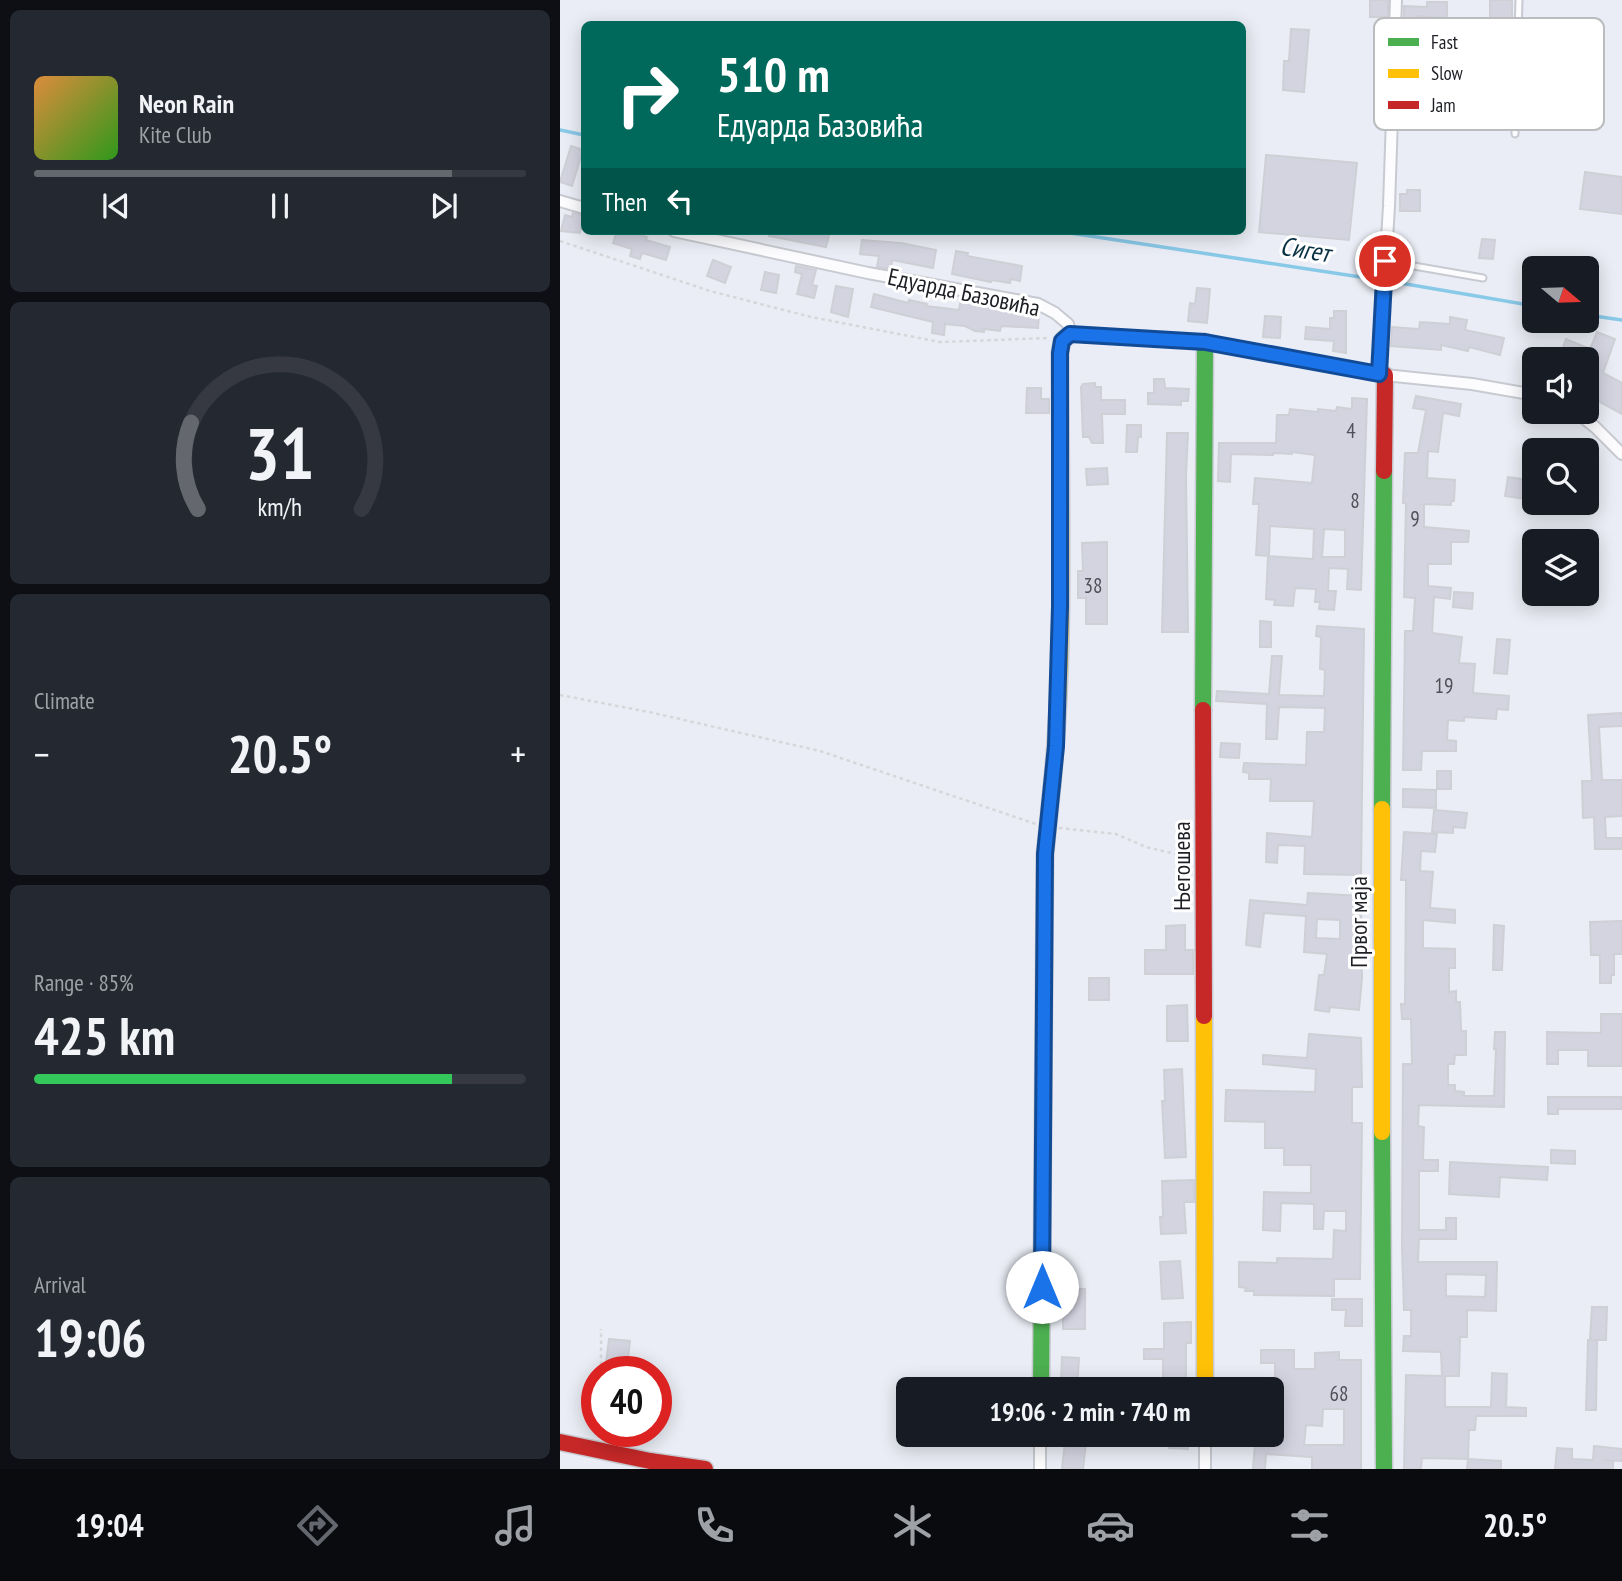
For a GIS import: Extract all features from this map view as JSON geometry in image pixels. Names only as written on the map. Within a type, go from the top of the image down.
[{"type":"street","points":[[1395,18],[1396,0]]},
{"type":"street","points":[[1382,375],[1391,130]]},
{"type":"street","points":[[560,201],[581,207]]},
{"type":"street","name":"Едуарда Базовића","points":[[692,235],[868,273],[1038,304],[1068,324],[1066,338],[1205,342],[1382,375],[1472,384],[1522,393]]},
{"type":"street","points":[[1041,1377],[1044,942],[1047,826],[1056,746],[1060,606],[1060,353],[1066,338]]},
{"type":"street","name":"Његошева","points":[[1205,342],[1205,1377]]},
{"type":"street","name":"Првог маја","points":[[1382,375],[1384,1469]]},
{"type":"street","points":[[1591,424],[1622,454]]},
{"type":"street","points":[[561,1444],[705,1469]]},
{"type":"street","points":[[1040,1447],[1040,1469]]},
{"type":"street","points":[[1205,1447],[1205,1469]]},
{"type":"lane","points":[[1518,18],[1519,0]]},
{"type":"lane","points":[[1514,130],[1514,134]]},
{"type":"lane","points":[[1385,261],[1483,278]]},
{"type":"path","points":[[560,241],[710,291],[811,317],[940,342],[1066,338]]},
{"type":"path","points":[[560,695],[649,712],[820,751],[1024,821],[1116,834],[1146,847],[1203,861]]},
{"type":"path","points":[[601,1329],[601,1356]]},
{"type":"building","points":[[1370,0],[1388,0],[1388,17],[1370,17]]},
{"type":"building","points":[[1490,0],[1512,0],[1512,18],[1490,18]]},
{"type":"building","points":[[1427,2],[1447,2],[1447,18],[1404,18],[1404,6],[1427,7]]},
{"type":"building","points":[[1291,29],[1309,30],[1304,92],[1283,90],[1284,61],[1289,61]]},
{"type":"building","points":[[571,146],[581,149],[572,186],[560,182]]},
{"type":"building","points":[[1266,155],[1357,163],[1349,240],[1259,232]]},
{"type":"building","points":[[1585,172],[1622,177],[1622,214],[1580,209]]},
{"type":"building","points":[[1407,190],[1420,190],[1420,211],[1400,211],[1400,194],[1407,194]]},
{"type":"building","points":[[573,213],[581,215],[580,233],[561,231],[565,215],[572,217]]},
{"type":"building","points":[[616,235],[641,235],[647,237],[646,240],[670,247],[666,260],[642,253],[640,259],[630,256],[632,249],[613,243]]},
{"type":"building","points":[[769,235],[829,235],[826,247]]},
{"type":"building","points":[[1482,239],[1495,240],[1493,259],[1479,258]]},
{"type":"building","points":[[862,240],[901,243],[936,250],[933,268],[892,260],[891,269],[877,267],[879,256],[860,254]]},
{"type":"building","points":[[956,251],[968,253],[967,256],[1022,266],[1020,281],[1011,279],[1010,283],[991,282],[952,274]]},
{"type":"building","points":[[713,260],[731,267],[725,283],[707,276]]},
{"type":"building","points":[[796,266],[816,270],[812,285],[817,286],[814,298],[797,294],[802,274],[795,272]]},
{"type":"building","points":[[765,272],[779,275],[776,293],[761,290]]},
{"type":"building","points":[[836,286],[853,289],[848,317],[831,312]]},
{"type":"building","points":[[1197,288],[1210,289],[1207,323],[1188,321],[1190,303],[1195,304]]},
{"type":"building","points":[[874,294],[908,303],[909,300],[927,304],[926,306],[959,310],[961,298],[971,300],[971,304],[1001,305],[1000,311],[1035,312],[1039,313],[1038,328],[1001,326],[1000,331],[984,329],[984,332],[945,324],[944,335],[932,333],[933,322],[871,307]]},
{"type":"building","points":[[1334,311],[1346,311],[1346,353],[1333,351],[1334,341],[1305,339],[1306,327],[1330,329],[1330,318],[1334,318]]},
{"type":"building","points":[[1265,316],[1281,317],[1280,338],[1263,337]]},
{"type":"building","points":[[1450,317],[1467,320],[1465,330],[1504,338],[1500,355],[1469,347],[1468,351],[1441,345],[1441,350],[1391,346],[1392,327],[1419,329],[1420,322],[1450,324]]},
{"type":"building","points":[[1597,333],[1615,339],[1603,373],[1622,383],[1622,414],[1599,402],[1599,347],[1591,347]]},
{"type":"building","points":[[1566,339],[1585,347],[1563,347]]},
{"type":"building","points":[[1154,379],[1164,379],[1165,388],[1189,389],[1188,401],[1181,401],[1181,405],[1148,404],[1148,393],[1154,393]]},
{"type":"building","points":[[1095,383],[1095,387],[1101,387],[1101,400],[1125,400],[1125,414],[1102,414],[1103,443],[1092,443],[1089,437],[1083,437],[1081,387],[1083,384]]},
{"type":"building","points":[[1027,388],[1041,388],[1041,399],[1049,399],[1049,413],[1026,413]]},
{"type":"building","points":[[1416,396],[1461,404],[1459,416],[1443,413],[1438,452],[1428,451],[1427,478],[1455,480],[1454,501],[1451,501],[1451,505],[1424,504],[1424,527],[1469,531],[1468,542],[1451,542],[1451,564],[1428,564],[1428,586],[1451,588],[1450,599],[1434,597],[1432,633],[1462,637],[1459,663],[1475,664],[1473,693],[1509,696],[1508,710],[1497,709],[1496,719],[1464,717],[1464,721],[1448,720],[1447,740],[1456,741],[1456,751],[1422,751],[1421,770],[1403,770],[1405,631],[1413,631],[1415,598],[1404,597],[1405,453],[1418,453],[1426,410],[1413,408]]},
{"type":"building","points":[[1352,398],[1367,399],[1361,590],[1347,589],[1348,569],[1329,568],[1328,591],[1336,591],[1334,610],[1319,609],[1320,602],[1315,602],[1316,589],[1295,588],[1293,606],[1274,605],[1275,600],[1266,599],[1268,556],[1313,559],[1314,529],[1270,526],[1269,556],[1256,555],[1259,504],[1253,504],[1255,478],[1312,483],[1315,455],[1292,452],[1273,455],[1231,454],[1230,482],[1218,481],[1219,443],[1276,443],[1277,415],[1289,415],[1290,409],[1318,412],[1318,409],[1336,411],[1337,407],[1352,409]],"holes":[[[1324,529],[1345,530],[1345,557],[1322,557]]]},
{"type":"building","points":[[1127,425],[1141,425],[1137,452],[1126,452]]},
{"type":"building","points":[[1167,433],[1188,433],[1188,632],[1162,632]]},
{"type":"building","points":[[1107,468],[1108,484],[1087,485],[1086,469]]},
{"type":"building","points":[[1508,477],[1522,479],[1522,498],[1505,496]]},
{"type":"building","points":[[1107,542],[1107,624],[1086,624],[1086,598],[1078,598],[1078,571],[1083,571],[1082,543]]},
{"type":"building","points":[[1454,592],[1473,593],[1472,609],[1453,607]]},
{"type":"building","points":[[1260,621],[1271,622],[1271,647],[1260,647]]},
{"type":"building","points":[[1317,626],[1364,629],[1361,875],[1304,874],[1305,846],[1278,845],[1277,863],[1266,862],[1267,833],[1312,837],[1314,801],[1270,801],[1271,779],[1249,779],[1249,773],[1243,772],[1244,763],[1306,765],[1307,732],[1324,732],[1325,708],[1279,707],[1277,739],[1266,739],[1267,704],[1216,701],[1217,691],[1269,694],[1272,656],[1282,656],[1279,695],[1324,696],[1325,670],[1320,669],[1321,637],[1316,636]]},
{"type":"building","points":[[1497,639],[1510,640],[1507,674],[1494,673]]},
{"type":"building","points":[[1622,713],[1622,726],[1599,727],[1602,780],[1622,780],[1622,816],[1605,817],[1606,838],[1622,838],[1622,849],[1595,849],[1594,817],[1583,818],[1582,781],[1592,781],[1588,715]]},
{"type":"building","points":[[1221,743],[1240,744],[1239,758],[1220,757]]},
{"type":"building","points":[[1437,771],[1451,771],[1451,789],[1437,789]]},
{"type":"building","points":[[1403,789],[1436,790],[1436,808],[1403,807]]},
{"type":"building","points":[[1434,810],[1467,813],[1465,828],[1453,827],[1453,833],[1432,832]]},
{"type":"building","points":[[1404,832],[1437,834],[1435,852],[1421,851],[1420,871],[1433,872],[1430,908],[1455,910],[1455,923],[1423,920],[1423,948],[1455,949],[1455,968],[1449,968],[1449,992],[1456,991],[1456,1002],[1460,1002],[1461,1031],[1466,1031],[1466,1055],[1455,1055],[1454,1064],[1448,1064],[1448,1085],[1455,1085],[1455,1091],[1464,1092],[1464,1096],[1494,1096],[1495,1032],[1505,1032],[1504,1107],[1419,1105],[1418,1126],[1424,1127],[1423,1160],[1438,1160],[1438,1171],[1419,1171],[1419,1230],[1446,1230],[1446,1218],[1456,1218],[1456,1239],[1419,1239],[1418,1262],[1497,1262],[1496,1311],[1467,1310],[1467,1337],[1460,1337],[1459,1376],[1445,1376],[1445,1407],[1491,1407],[1492,1373],[1507,1374],[1506,1407],[1526,1408],[1526,1416],[1476,1416],[1475,1430],[1469,1430],[1468,1459],[1422,1458],[1421,1469],[1404,1469],[1406,1375],[1442,1376],[1441,1352],[1403,1351],[1404,1336],[1411,1336],[1411,1310],[1404,1310],[1403,1064],[1412,1064],[1411,1019],[1402,1019],[1401,1004],[1405,1004],[1406,880],[1401,880]],"holes":[[[1446,1274],[1486,1275],[1485,1297],[1446,1296]]]},
{"type":"building","points":[[1308,893],[1361,896],[1362,978],[1359,1010],[1330,1007],[1329,1012],[1315,1010],[1319,975],[1324,975],[1327,954],[1304,952],[1306,916],[1264,913],[1260,947],[1246,945],[1250,900],[1307,905]],"holes":[[[1317,919],[1340,920],[1340,939],[1316,938]]]},
{"type":"building","points":[[1622,921],[1622,954],[1614,954],[1614,975],[1611,975],[1611,983],[1600,983],[1600,955],[1591,955],[1590,922]]},
{"type":"building","points":[[1185,925],[1185,950],[1193,950],[1193,974],[1145,974],[1145,950],[1166,950],[1166,926]]},
{"type":"building","points":[[1494,925],[1504,926],[1502,970],[1493,970]]},
{"type":"building","points":[[1089,978],[1109,978],[1109,1000],[1089,1000]]},
{"type":"building","points":[[1187,1005],[1188,1041],[1167,1041],[1167,1006]]},
{"type":"building","points":[[1601,1014],[1622,1014],[1622,1066],[1588,1066],[1588,1050],[1558,1050],[1558,1064],[1547,1064],[1547,1032],[1601,1033]]},
{"type":"building","points":[[1309,1034],[1361,1038],[1362,1087],[1352,1087],[1352,1123],[1362,1123],[1360,1279],[1334,1279],[1334,1296],[1254,1295],[1254,1291],[1245,1291],[1246,1288],[1239,1287],[1239,1262],[1277,1263],[1277,1258],[1333,1259],[1334,1230],[1346,1231],[1346,1211],[1324,1211],[1323,1229],[1314,1229],[1314,1204],[1281,1203],[1280,1231],[1263,1230],[1264,1192],[1311,1193],[1311,1165],[1284,1165],[1284,1148],[1265,1148],[1265,1122],[1225,1121],[1226,1090],[1315,1092],[1316,1069],[1263,1064],[1263,1055],[1307,1058]]},
{"type":"building","points":[[1182,1069],[1186,1157],[1165,1158],[1162,1101],[1165,1101],[1164,1070]]},
{"type":"building","points":[[1548,1097],[1622,1097],[1622,1109],[1558,1109],[1558,1114],[1548,1114]]},
{"type":"building","points":[[1551,1150],[1575,1151],[1575,1164],[1551,1163]]},
{"type":"building","points":[[1450,1162],[1548,1167],[1547,1180],[1500,1177],[1499,1197],[1449,1194]]},
{"type":"building","points":[[1194,1180],[1194,1202],[1184,1202],[1186,1233],[1161,1234],[1162,1181]]},
{"type":"building","points":[[1180,1261],[1183,1298],[1162,1299],[1160,1262]]},
{"type":"building","points":[[1063,1289],[1085,1289],[1085,1329],[1063,1329]]},
{"type":"building","points":[[1332,1299],[1362,1299],[1362,1326],[1345,1326],[1346,1310],[1332,1310]]},
{"type":"building","points":[[1592,1307],[1607,1307],[1606,1340],[1590,1340]]},
{"type":"building","points":[[1191,1322],[1191,1343],[1186,1343],[1186,1377],[1163,1377],[1163,1359],[1144,1359],[1144,1349],[1164,1349],[1164,1323]]},
{"type":"building","points":[[609,1339],[630,1341],[628,1356],[607,1356]]},
{"type":"building","points":[[1588,1340],[1597,1340],[1596,1410],[1586,1410]]},
{"type":"building","points":[[1261,1350],[1294,1350],[1294,1369],[1315,1369],[1315,1353],[1339,1352],[1339,1360],[1361,1360],[1361,1469],[1312,1469],[1312,1457],[1266,1454],[1265,1469],[1253,1469],[1255,1447],[1284,1447],[1284,1377],[1275,1377],[1275,1363],[1261,1363]],"holes":[[[1323,1409],[1344,1409],[1344,1445],[1304,1445],[1306,1425],[1322,1426]]]},
{"type":"building","points":[[1062,1357],[1079,1358],[1078,1377],[1061,1377]]},
{"type":"building","points":[[1594,1446],[1622,1449],[1622,1461],[1603,1460],[1613,1461],[1613,1469],[1555,1469],[1557,1448],[1572,1449],[1572,1459],[1593,1460]]},
{"type":"building","points":[[1065,1447],[1086,1447],[1083,1469],[1062,1468]]},
{"type":"building","points":[[1468,1459],[1501,1461],[1501,1469],[1467,1469]]},
{"type":"waterway","name":"Сигет","points":[[560,130],[581,134]]},
{"type":"waterway","name":"Сигет","points":[[1083,235],[1380,280]]},
{"type":"waterway","name":"Сигет","points":[[1400,283],[1522,304]]},
{"type":"waterway","name":"Сигет","points":[[1600,317],[1622,320]]},
{"type":"traffic: fast","points":[[1203,710],[1205,342]]},
{"type":"traffic: fast","points":[[1382,809],[1384,471]]},
{"type":"traffic: fast","points":[[1041,1377],[1045,854],[1052,786]]},
{"type":"traffic: fast","points":[[1382,1132],[1384,1469]]},
{"type":"traffic: slow","points":[[1052,786],[1061,624],[1060,353],[1062,341],[1070,334]]},
{"type":"traffic: slow","points":[[1382,809],[1382,1132]]},
{"type":"traffic: slow","points":[[1204,1016],[1205,1377]]},
{"type":"traffic: jam","points":[[1384,471],[1385,375]]},
{"type":"traffic: jam","points":[[1203,710],[1204,1016]]},
{"type":"traffic: jam","points":[[560,1442],[650,1461],[705,1469]]},
{"type":"route","points":[[1042,1287],[1045,854],[1056,746],[1062,341],[1070,334],[1205,342],[1379,374],[1385,261]]}]
